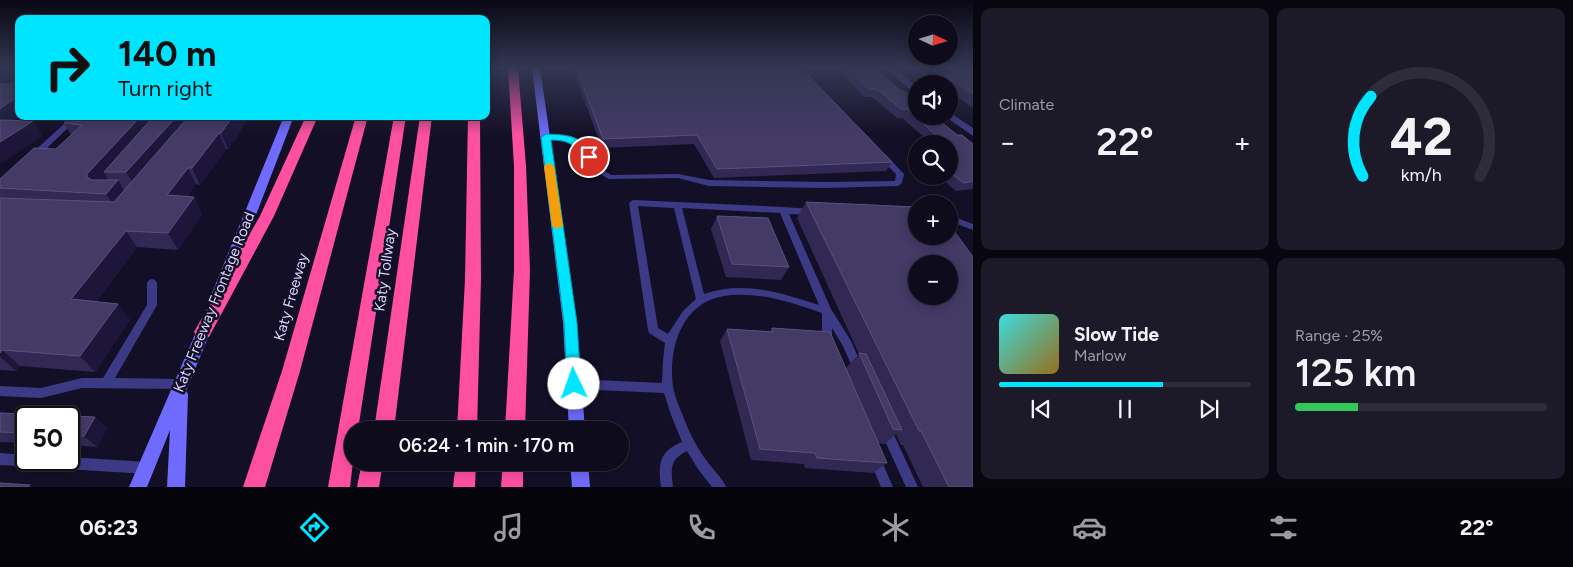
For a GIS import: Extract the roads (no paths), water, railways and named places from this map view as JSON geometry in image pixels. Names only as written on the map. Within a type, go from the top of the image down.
[{"type":"highway","points":[[515,91],[520,166],[522,270],[515,421]]},
{"type":"highway","points":[[203,332],[268,216],[310,120]]},
{"type":"highway","name":"Katy Freeway","points":[[254,487],[291,371],[361,120]]},
{"type":"highway","points":[[339,487],[399,120]]},
{"type":"highway","name":"Katy Tollway","points":[[385,421],[425,120]]},
{"type":"highway","points":[[467,421],[473,270],[474,120]]},
{"type":"highway","points":[[381,421],[400,314]]},
{"type":"highway","points":[[368,487],[371,471]]},
{"type":"highway","points":[[376,487],[378,471]]},
{"type":"highway","points":[[464,487],[465,471]]},
{"type":"highway","points":[[512,487],[513,471]]},
{"type":"main road","points":[[539,91],[570,323],[576,421]]},
{"type":"main road","name":"Katy Freeway Frontage Road","points":[[138,487],[203,332],[286,120]]},
{"type":"main road","points":[[176,487],[181,384]]},
{"type":"main road","points":[[580,471],[581,487]]},
{"type":"street","points":[[958,122],[973,134]]},
{"type":"lane","points":[[28,162],[73,120]]},
{"type":"lane","points":[[546,137],[568,138],[584,148],[594,167],[610,177],[678,176],[709,183],[826,185],[898,183],[900,174],[879,153]]},
{"type":"lane","points":[[671,341],[653,330],[633,203],[821,212]]},
{"type":"lane","points":[[677,205],[701,300]]},
{"type":"lane","points":[[783,210],[827,311],[847,344],[863,380]]},
{"type":"lane","points":[[958,221],[973,227]]},
{"type":"lane","points":[[106,383],[152,305],[152,283]]},
{"type":"lane","points":[[720,487],[710,477],[688,444],[676,417],[668,388],[667,364],[671,341],[689,312],[701,300],[724,292],[748,291],[787,299],[827,311]]},
{"type":"lane","points":[[827,311],[826,343],[830,352]]},
{"type":"lane","points":[[0,391],[41,393],[82,382],[181,384]]},
{"type":"lane","points":[[574,384],[668,388]]},
{"type":"lane","points":[[880,415],[912,487]]},
{"type":"lane","points":[[667,487],[664,470],[667,458],[675,449],[688,444]]},
{"type":"lane","points":[[872,451],[887,487]]},
{"type":"lane","points":[[0,459],[147,468]]}]
